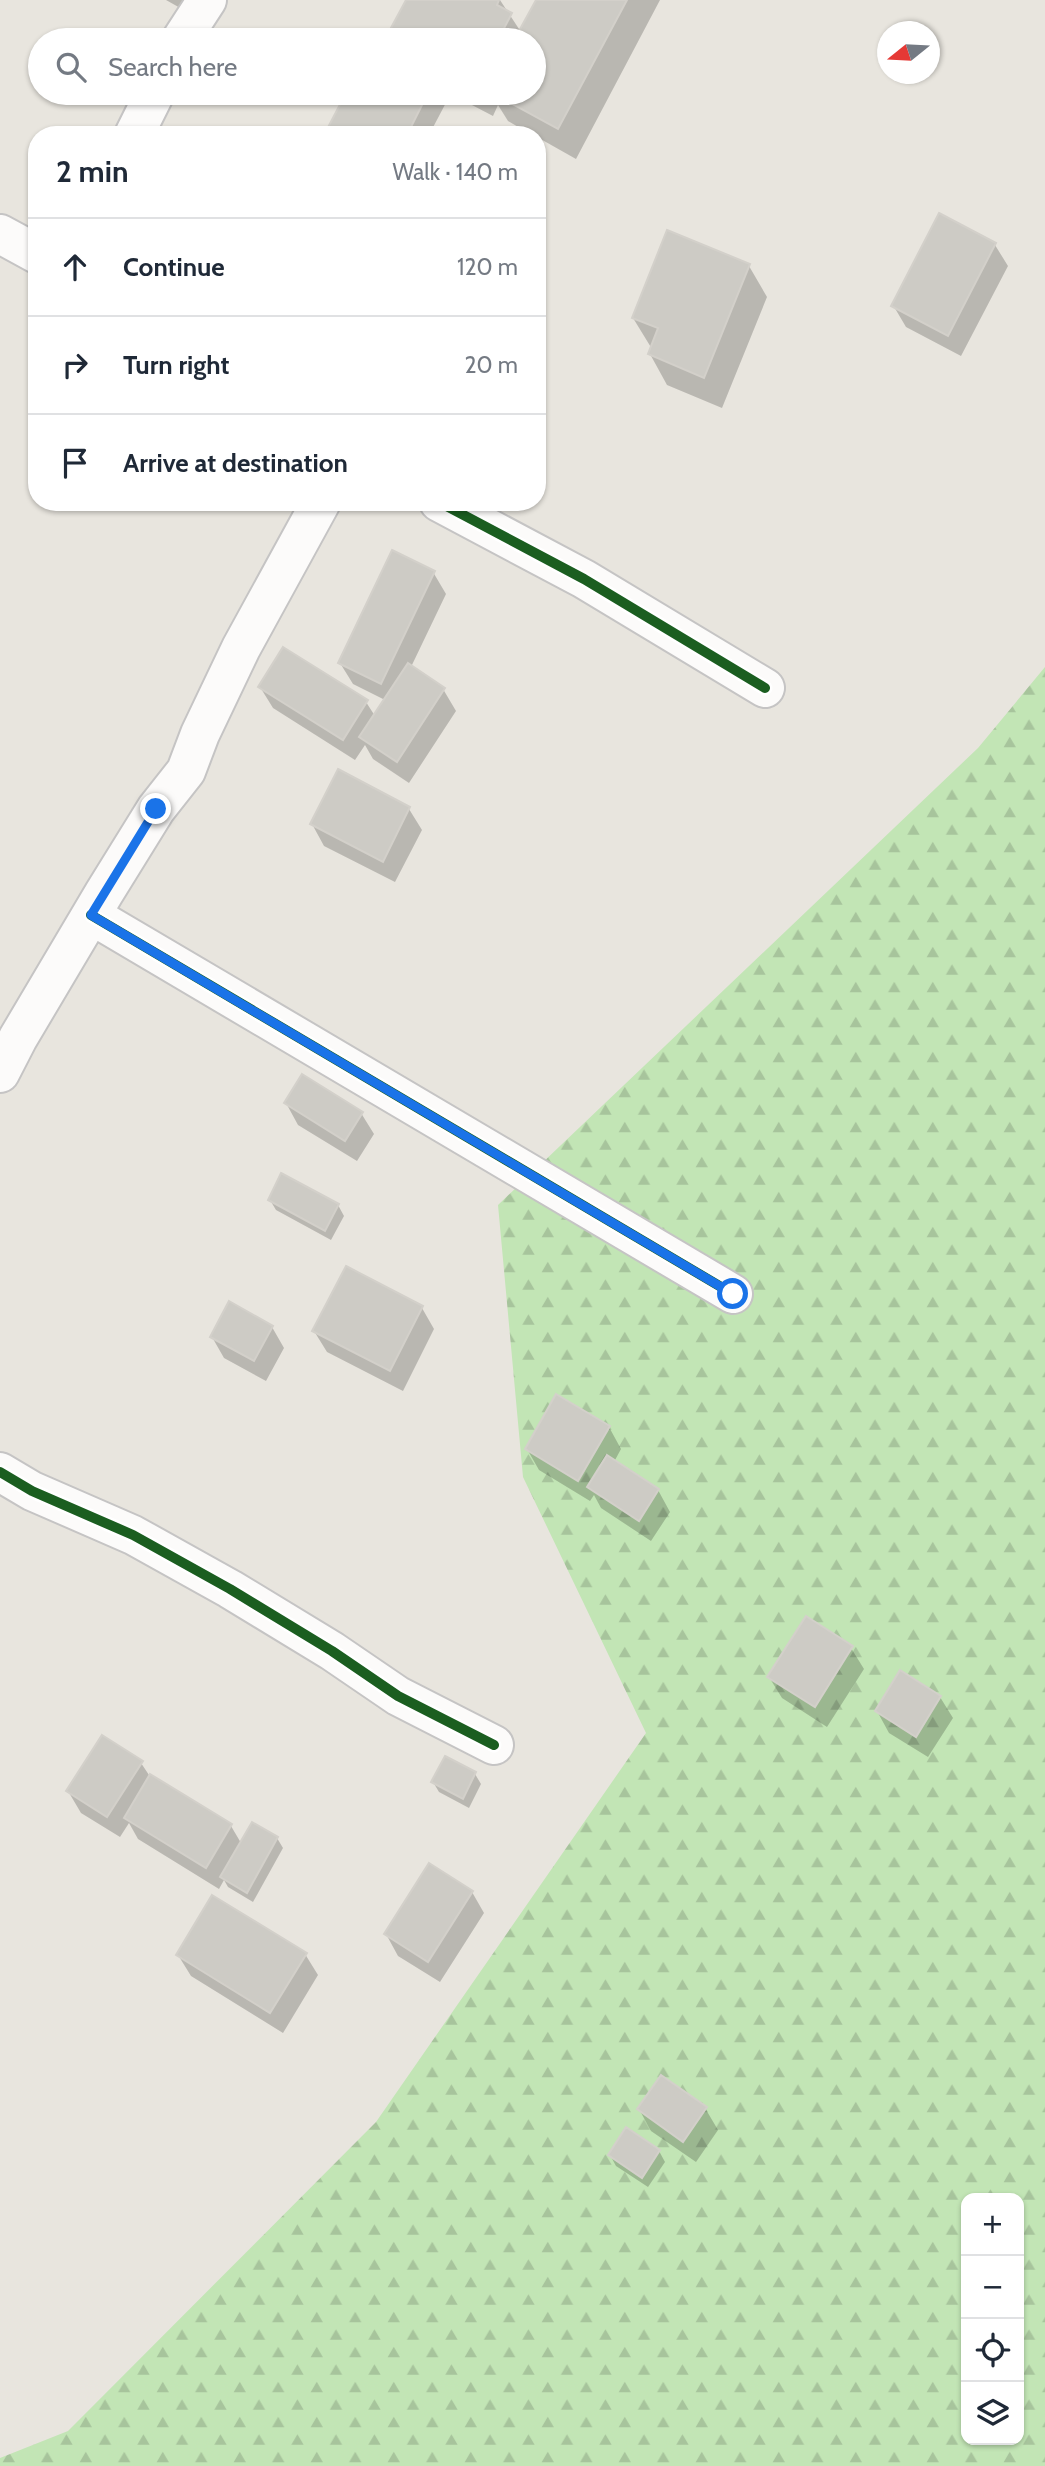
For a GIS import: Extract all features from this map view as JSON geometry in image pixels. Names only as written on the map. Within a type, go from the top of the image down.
[{"type":"street","points":[[189,28],[207,0]]},
{"type":"street","points":[[138,126],[149,105]]},
{"type":"street","points":[[0,234],[28,249]]},
{"type":"street","points":[[0,1073],[18,1038],[156,809],[186,771],[200,734],[241,648],[316,511]]},
{"type":"street","points":[[456,511],[584,579],[765,688]]},
{"type":"street","points":[[91,915],[733,1294]]},
{"type":"street","points":[[0,1472],[32,1491],[133,1535],[218,1582],[332,1651],[398,1696],[494,1745]]},
{"type":"green space","points":[[1045,667],[1045,2466],[0,2466],[0,2458],[68,2431],[376,2122],[646,1733],[523,1477],[498,1205],[978,748]]},
{"type":"building","points":[[406,0],[499,0],[497,5],[512,13],[504,28],[391,28]]},
{"type":"building","points":[[536,0],[627,0],[558,129],[514,105],[546,105],[546,28],[521,28]]},
{"type":"building","points":[[340,105],[422,105],[412,126],[329,126]]},
{"type":"building","points":[[939,213],[996,243],[948,336],[891,306]]},
{"type":"building","points":[[667,230],[750,264],[704,378],[648,354],[658,328],[632,318]]},
{"type":"building","points":[[392,550],[435,571],[381,684],[338,663]]},
{"type":"building","points":[[283,647],[368,700],[343,740],[258,687]]},
{"type":"building","points":[[408,663],[445,688],[397,762],[359,737]]},
{"type":"building","points":[[338,769],[410,807],[383,862],[310,824]]},
{"type":"building","points":[[302,1074],[363,1112],[345,1141],[284,1103]]},
{"type":"building","points":[[281,1173],[339,1204],[325,1231],[268,1200]]},
{"type":"building","points":[[346,1266],[423,1306],[390,1371],[312,1331]]},
{"type":"building","points":[[229,1301],[273,1326],[254,1361],[210,1337]]},
{"type":"building","points":[[556,1394],[610,1426],[578,1481],[525,1449]]},
{"type":"building","points":[[607,1455],[659,1489],[639,1521],[587,1487]]},
{"type":"building","points":[[806,1616],[853,1646],[815,1707],[767,1677]]},
{"type":"building","points":[[900,1670],[941,1696],[916,1737],[875,1711]]},
{"type":"building","points":[[102,1735],[143,1761],[107,1817],[66,1791]]},
{"type":"building","points":[[445,1756],[476,1772],[463,1799],[431,1782]]},
{"type":"building","points":[[150,1774],[232,1824],[206,1868],[124,1818]]},
{"type":"building","points":[[252,1822],[278,1837],[247,1893],[220,1877]]},
{"type":"building","points":[[429,1863],[473,1891],[428,1962],[384,1934]]},
{"type":"building","points":[[212,1895],[307,1953],[270,2013],[176,1955]]},
{"type":"building","points":[[661,2075],[707,2107],[683,2142],[637,2109]]},
{"type":"building","points":[[626,2127],[660,2150],[642,2178],[608,2155]]},
{"type":"cycle path","points":[[456,511],[584,579],[765,688]]},
{"type":"cycle path","points":[[91,915],[733,1294]]},
{"type":"cycle path","points":[[0,1472],[32,1491],[133,1535],[230,1589],[332,1651],[398,1696],[494,1745]]},
{"type":"route","points":[[156,809],[91,915],[733,1294]]}]
